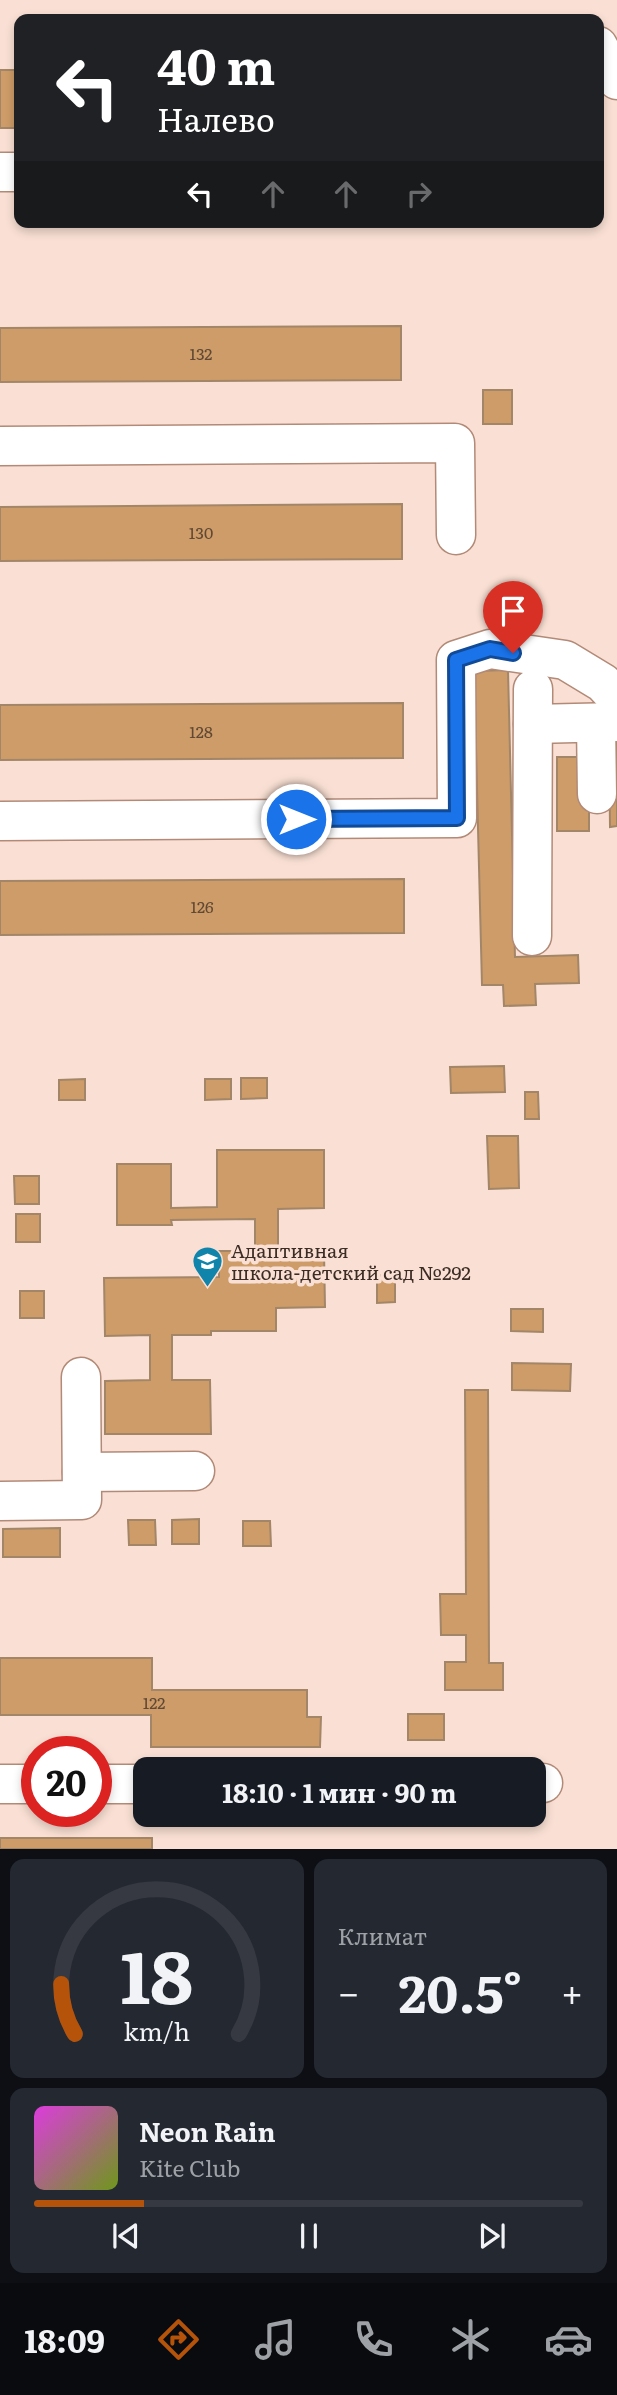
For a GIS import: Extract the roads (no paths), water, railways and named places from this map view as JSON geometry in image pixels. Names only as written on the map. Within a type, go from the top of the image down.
[{"type":"lane","points":[[604,57],[617,80]]},
{"type":"lane","points":[[0,446],[455,443],[456,535]]},
{"type":"lane","points":[[0,821],[457,818],[456,660],[490,649],[565,660],[603,683],[610,714],[597,794]]},
{"type":"lane","points":[[532,936],[533,706],[610,714]]},
{"type":"lane","points":[[0,1501],[82,1500],[81,1377]]},
{"type":"lane","points":[[82,1472],[195,1471]]},
{"type":"lane","points":[[0,1784],[21,1784]]},
{"type":"lane","points":[[112,1784],[133,1784]]},
{"type":"place","name":"Адаптивная школа-детский сад №292","points":[[208,1289]]}]
